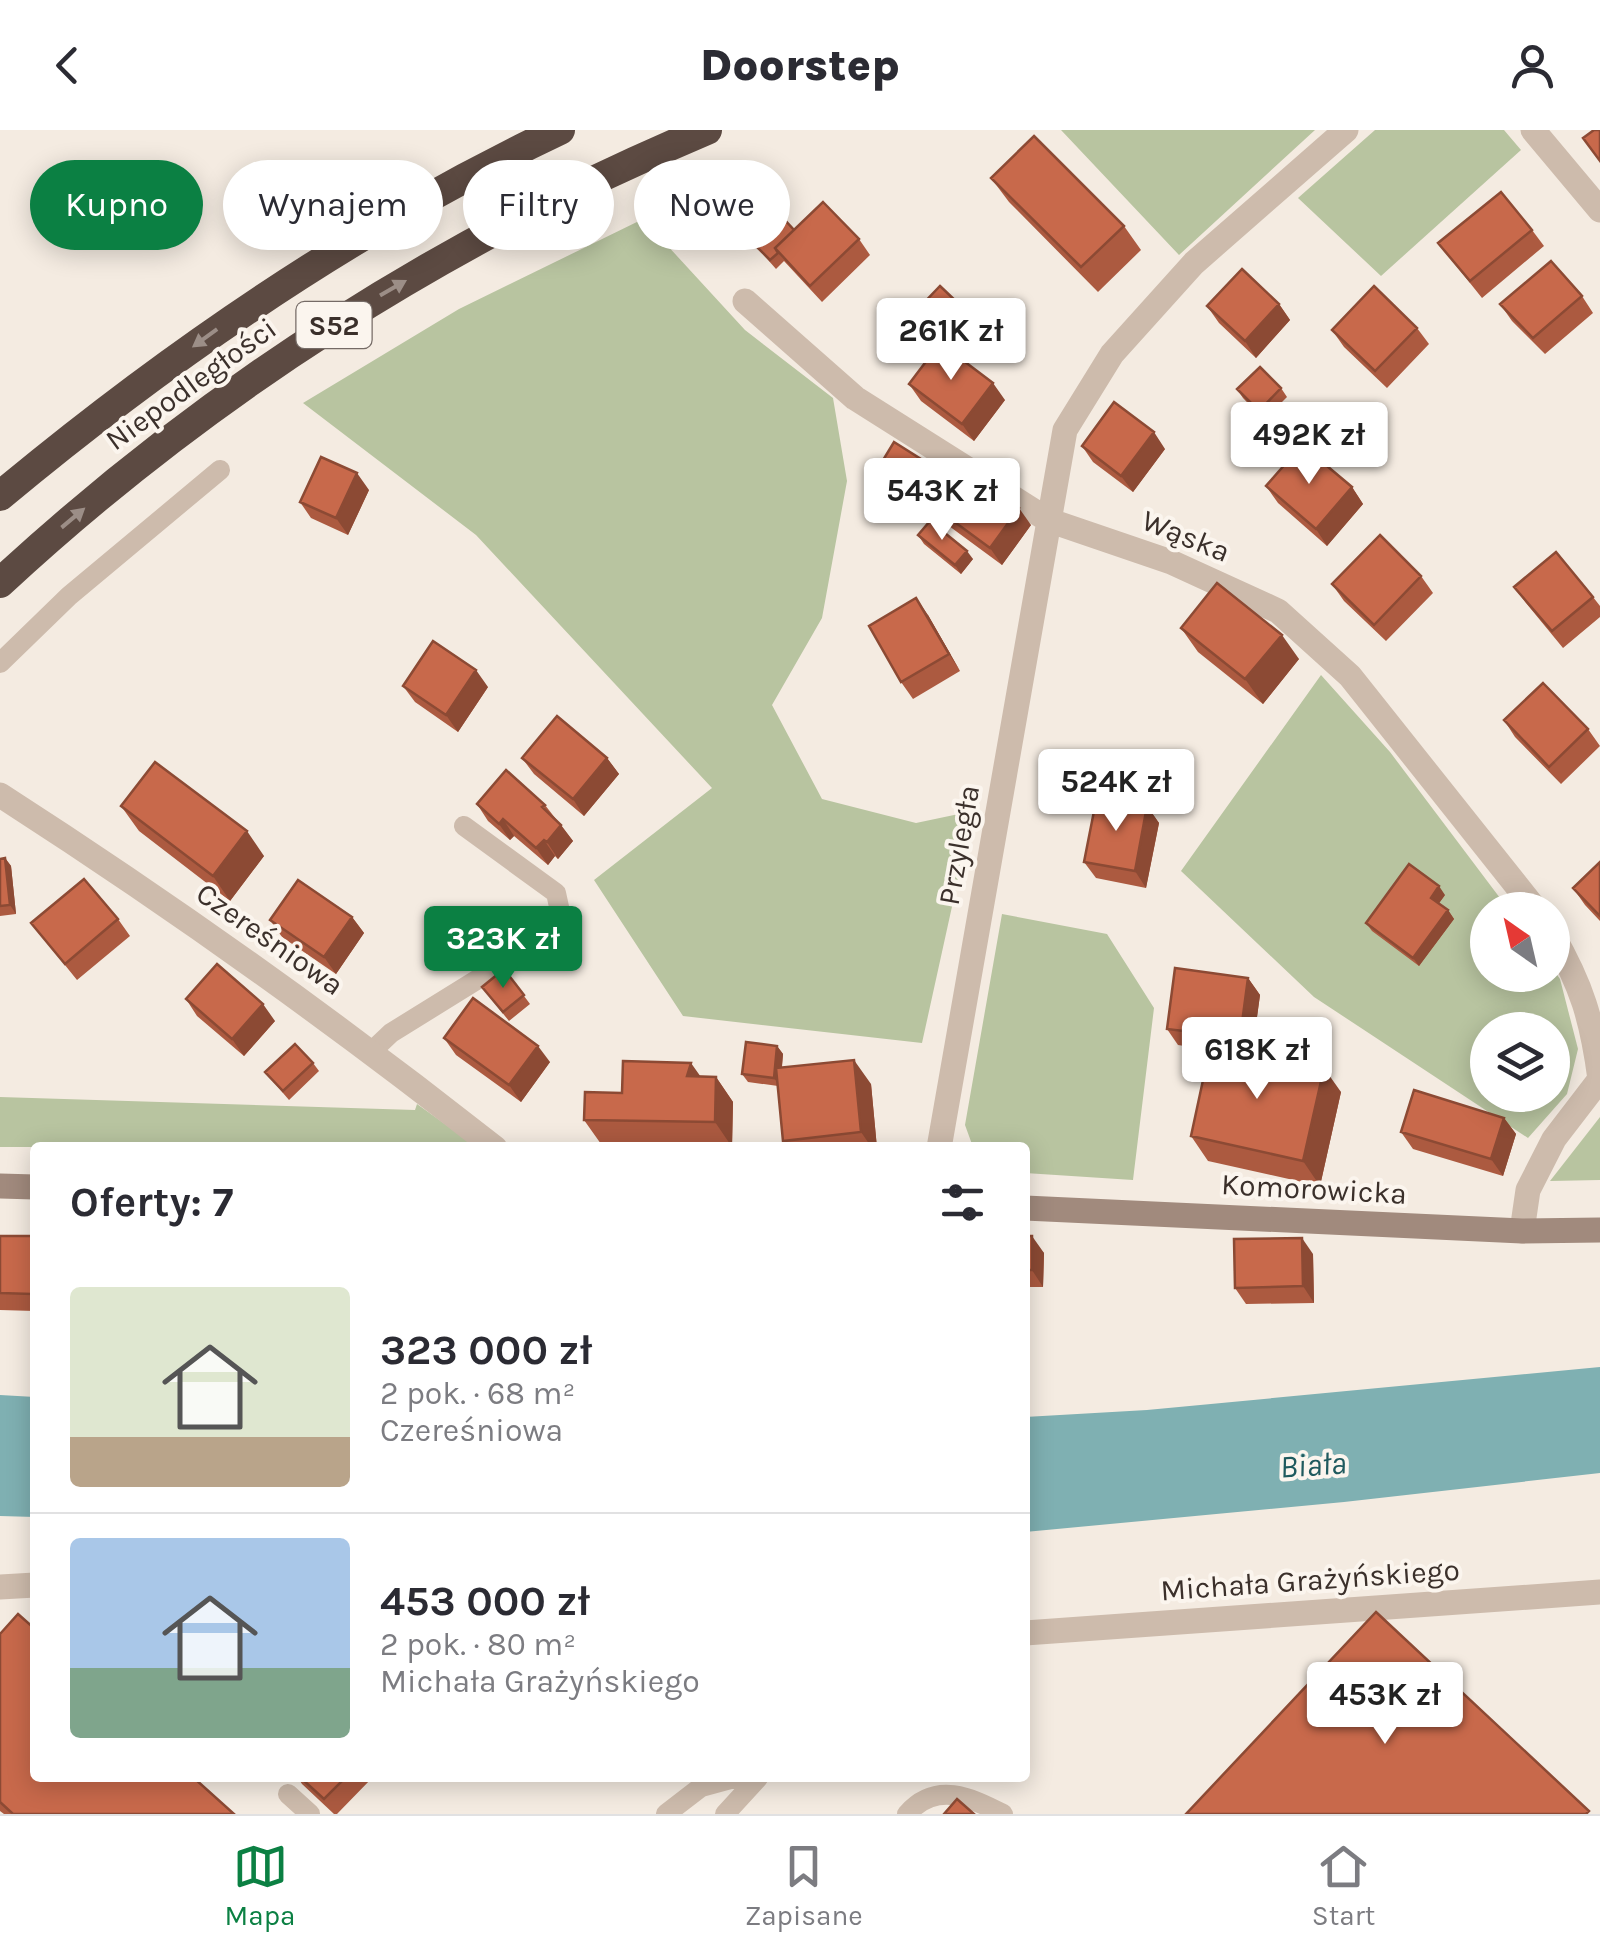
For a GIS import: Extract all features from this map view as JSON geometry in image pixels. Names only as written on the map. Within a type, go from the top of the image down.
[{"type":"highway","name":"Niepodległości","points":[[0,496],[113,404],[234,317],[356,238],[560,130]]},
{"type":"highway","name":"Niepodległości","points":[[0,582],[142,461],[265,370],[379,296],[513,219],[707,130]]},
{"type":"street","name":"Przyległa","points":[[940,1142],[1065,430],[1112,354],[1194,263],[1346,130]]},
{"type":"street","points":[[1532,130],[1600,210]]},
{"type":"street","name":"Wąska","points":[[745,302],[855,398],[1048,520],[1170,562],[1278,611],[1350,676],[1522,892]]},
{"type":"street","name":"Czereśniowa","points":[[0,795],[94,856],[372,1051],[487,1142]]},
{"type":"street","points":[[1522,1231],[1528,1190],[1554,1139],[1600,1079],[1593,1029],[1570,966]]},
{"type":"street","points":[[0,1186],[30,1187]]},
{"type":"street","name":"Komorowicka","points":[[1030,1208],[1522,1231],[1600,1230]]},
{"type":"street","points":[[0,1587],[30,1586]]},
{"type":"street","name":"Michała Grażyńskiego","points":[[1030,1633],[1600,1592]]},
{"type":"lane","points":[[0,663],[68,596],[220,470]]},
{"type":"lane","points":[[372,1051],[392,1034],[512,958],[561,916],[556,893],[464,826]]},
{"type":"lane","points":[[666,1814],[702,1787],[720,1782]]},
{"type":"lane","points":[[725,1814],[754,1782]]},
{"type":"lane","points":[[908,1814],[940,1793],[969,1796],[1003,1814]]},
{"type":"lane","points":[[288,1794],[310,1814]]},
{"type":"green space","points":[[1061,130],[1315,130],[1179,255]]},
{"type":"green space","points":[[1375,130],[1504,130],[1521,150],[1381,276],[1298,198]]},
{"type":"green space","points":[[634,223],[634,250],[671,250],[745,330],[833,398],[847,481],[822,618],[772,705],[822,799],[916,823],[973,811],[922,1043],[683,1016],[594,880],[712,788],[476,535],[303,403],[459,309],[580,250],[614,250],[614,233]]},
{"type":"green space","points":[[1321,675],[1390,752],[1495,892],[1470,892],[1470,992],[1563,992],[1568,1012],[1470,1012],[1470,1100],[1314,997],[1181,871]]},
{"type":"green space","points":[[1002,914],[1107,934],[1154,1008],[1133,1180],[1030,1173],[1030,1142],[971,1142],[965,1125]]},
{"type":"green space","points":[[1570,1018],[1578,1049],[1570,1082]]},
{"type":"green space","points":[[0,1097],[415,1110],[417,1104],[470,1142],[30,1142],[30,1147],[0,1147]]},
{"type":"green space","points":[[1489,1112],[1551,1112],[1528,1138]]},
{"type":"green space","points":[[1600,1117],[1600,1180],[1550,1181]]},
{"type":"water","name":"Biała","points":[[1600,1367],[1600,1473],[1030,1532],[1030,1417],[1147,1410]]},
{"type":"water","points":[[0,1395],[30,1397],[30,1517],[0,1516]]},
{"type":"building","points":[[1600,130],[1600,161],[1583,138]]},
{"type":"building","points":[[1034,136],[1124,226],[1081,267],[991,178]]},
{"type":"building","points":[[1501,192],[1532,230],[1470,281],[1438,243]]},
{"type":"building","points":[[823,202],[859,239],[810,286],[777,250],[790,250],[790,234]]},
{"type":"building","points":[[760,250],[776,250],[778,253],[770,260]]},
{"type":"building","points":[[1551,261],[1582,296],[1533,338],[1500,304]]},
{"type":"building","points":[[1242,269],[1279,304],[1245,341],[1207,306]]},
{"type":"building","points":[[940,286],[959,304],[937,327],[918,309]]},
{"type":"building","points":[[1374,286],[1417,328],[1375,371],[1332,330]]},
{"type":"building","points":[[940,343],[993,383],[962,424],[909,384]]},
{"type":"building","points":[[1260,367],[1281,388],[1259,411],[1237,389]]},
{"type":"building","points":[[1114,402],[1154,432],[1121,476],[1082,446]]},
{"type":"building","points":[[894,442],[924,461],[909,484],[880,465]]},
{"type":"building","points":[[1302,445],[1352,487],[1316,529],[1266,486]]},
{"type":"building","points":[[321,457],[357,473],[336,518],[300,502]]},
{"type":"building","points":[[965,470],[1019,508],[990,548],[937,509]]},
{"type":"building","points":[[930,521],[967,551],[955,565],[918,535]]},
{"type":"building","points":[[1380,535],[1421,576],[1374,625],[1332,584]]},
{"type":"building","points":[[1556,552],[1593,597],[1552,631],[1514,587]]},
{"type":"building","points":[[1217,583],[1282,635],[1245,679],[1181,628]]},
{"type":"building","points":[[916,598],[949,654],[901,682],[869,626]]},
{"type":"building","points":[[433,641],[476,670],[446,715],[403,686]]},
{"type":"building","points":[[1543,683],[1588,729],[1549,767],[1504,720]]},
{"type":"building","points":[[557,716],[607,758],[573,799],[522,758]]},
{"type":"building","points":[[155,762],[247,831],[213,876],[121,806]]},
{"type":"building","points":[[506,770],[561,825],[547,842],[544,840],[536,848],[503,819],[499,824],[477,804]]},
{"type":"building","points":[[1097,796],[1147,806],[1135,871],[1084,862]]},
{"type":"building","points":[[5,858],[10,905],[0,906],[0,859]]},
{"type":"building","points":[[1600,862],[1600,916],[1573,888]]},
{"type":"building","points":[[1409,864],[1439,886],[1431,898],[1448,910],[1413,958],[1366,923]]},
{"type":"building","points":[[84,879],[118,919],[65,964],[31,923]]},
{"type":"building","points":[[298,880],[352,917],[324,957],[270,920]]},
{"type":"building","points":[[217,964],[263,1004],[232,1039],[186,999]]},
{"type":"building","points":[[1175,968],[1248,978],[1240,1038],[1167,1029]]},
{"type":"building","points":[[504,969],[524,995],[503,1012],[482,987]]},
{"type":"building","points":[[473,998],[538,1046],[509,1085],[444,1038]]},
{"type":"building","points":[[746,1042],[777,1046],[774,1078],[742,1074]]},
{"type":"building","points":[[1211,1043],[1324,1068],[1303,1161],[1191,1136]]},
{"type":"building","points":[[295,1044],[313,1063],[283,1091],[265,1072]]},
{"type":"building","points":[[854,1060],[861,1132],[783,1141],[776,1068]]},
{"type":"building","points":[[623,1061],[691,1063],[687,1076],[716,1077],[715,1122],[584,1120],[585,1092],[622,1093]]},
{"type":"building","points":[[1414,1090],[1470,1107],[1470,1112],[1504,1118],[1491,1159],[1401,1132]]},
{"type":"building","points":[[0,1236],[30,1236],[30,1294],[0,1293]]},
{"type":"building","points":[[1030,1236],[1032,1236],[1030,1270]]},
{"type":"building","points":[[1302,1238],[1303,1286],[1235,1288],[1234,1239]]},
{"type":"building","points":[[1376,1612],[1589,1811],[1186,1814]]},
{"type":"building","points":[[18,1614],[30,1625],[30,1782],[198,1782],[234,1814],[13,1814],[0,1802],[0,1634]]},
{"type":"building","points":[[305,1782],[341,1782],[324,1799]]},
{"type":"building","points":[[957,1799],[974,1814],[944,1814]]}]
